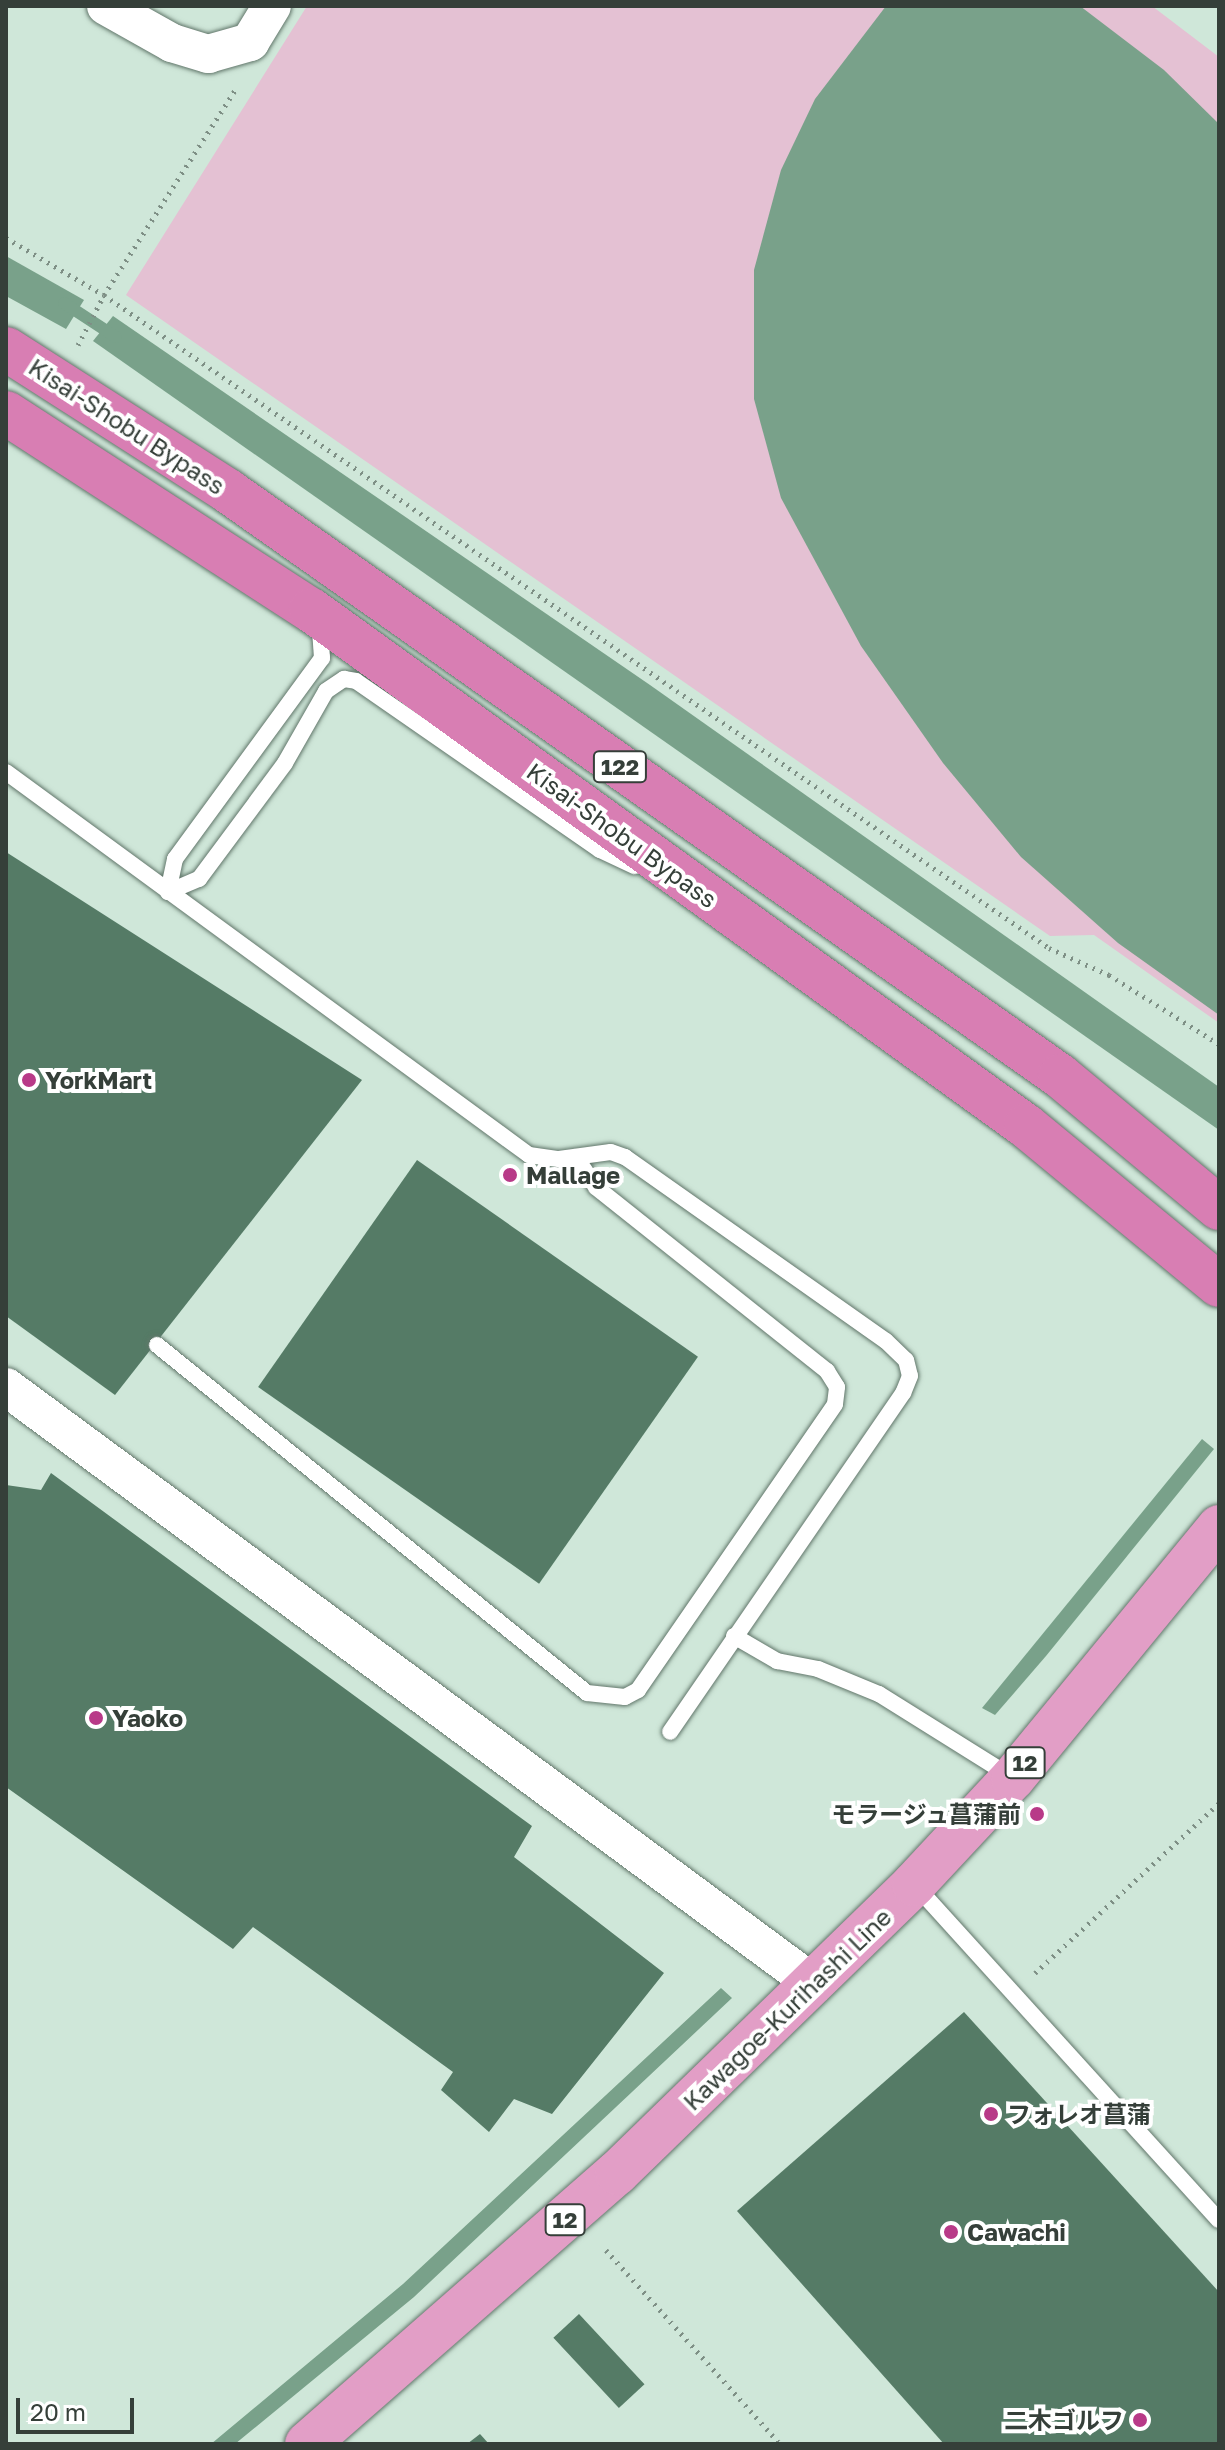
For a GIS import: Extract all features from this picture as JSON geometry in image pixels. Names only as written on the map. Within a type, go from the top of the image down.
[{"type":"highway","name":"Kisai-Shobu Bypass","points":[[6,349],[228,491],[1060,1076],[1219,1208]]},
{"type":"highway","name":"Kisai-Shobu Bypass","points":[[6,413],[311,610],[1026,1126],[1219,1285]]},
{"type":"main road","name":"Kawagoe-Kurihashi Line","points":[[307,2444],[606,2184],[914,1884],[1013,1778],[1219,1527]]},
{"type":"street","points":[[106,6],[194,53],[230,51],[250,42],[272,6]]},
{"type":"street","points":[[6,1387],[814,1984]]},
{"type":"lane","points":[[168,892],[175,859],[322,658],[325,642],[311,610]]},
{"type":"lane","points":[[168,892],[199,879],[285,763],[326,691],[344,679],[356,681],[600,850],[726,911]]},
{"type":"lane","points":[[6,772],[529,1155],[576,1157],[611,1152],[625,1157],[886,1341],[906,1360],[910,1376],[903,1393],[670,1732]]},
{"type":"lane","points":[[157,1345],[587,1693],[625,1697],[638,1690],[835,1404],[837,1387],[827,1371],[596,1187],[576,1157]]},
{"type":"lane","points":[[734,1636],[777,1661],[818,1669],[879,1694],[1013,1778]]},
{"type":"lane","points":[[914,1884],[1219,2220]]},
{"type":"path","points":[[78,345],[104,295],[236,93],[250,42]]},
{"type":"path","points":[[6,238],[104,295],[1049,948],[1109,975],[1219,1044]]},
{"type":"path","points":[[1035,1973],[1219,1803]]},
{"type":"path","points":[[606,2250],[780,2444]]},
{"type":"shaded area","points":[[307,6],[1152,6],[1219,57],[1219,1023],[1094,935],[1050,936],[126,295]]},
{"type":"shaded area","points":[[886,6],[1080,6],[1164,70],[1219,124],[1219,1015],[1118,943],[1021,857],[943,763],[861,646],[781,498],[754,399],[754,270],[781,170],[815,99]]},
{"type":"shaded area","points":[[6,256],[84,300],[66,329],[6,296]]},
{"type":"shaded area","points":[[113,316],[650,685],[1219,1087],[1219,1130],[93,341]]},
{"type":"shaded area","points":[[1202,1439],[1214,1449],[1046,1656],[995,1715],[982,1708]]},
{"type":"shaded area","points":[[721,1988],[732,1998],[414,2297],[235,2444],[211,2444],[403,2284]]},
{"type":"building","points":[[6,852],[362,1080],[115,1395],[6,1316]]},
{"type":"building","points":[[417,1160],[698,1357],[539,1584],[258,1387]]},
{"type":"building","points":[[51,1473],[532,1826],[514,1857],[664,1973],[552,2114],[514,2099],[489,2132],[441,2090],[453,2072],[253,1927],[233,1949],[6,1787],[6,1485],[41,1490]]},
{"type":"building","points":[[964,2012],[1219,2292],[1219,2444],[944,2444],[737,2211]]},
{"type":"building","points":[[579,2314],[644,2384],[619,2408],[553,2338]]},
{"type":"building","points":[[480,2434],[489,2444],[467,2444]]},
{"type":"waterway","points":[[64,303],[116,337]]},
{"type":"place","name":"YorkMart","points":[[29,1080]]},
{"type":"place","name":"Mallage","points":[[510,1175]]},
{"type":"place","name":"Yaoko","points":[[96,1718]]},
{"type":"place","name":"モラージュ菖蒲前","points":[[1037,1814]]},
{"type":"place","name":"フォレオ菖蒲","points":[[991,2114]]},
{"type":"place","name":"Cawachi","points":[[951,2232]]},
{"type":"place","name":"二木ゴルフ","points":[[1140,2420]]}]
